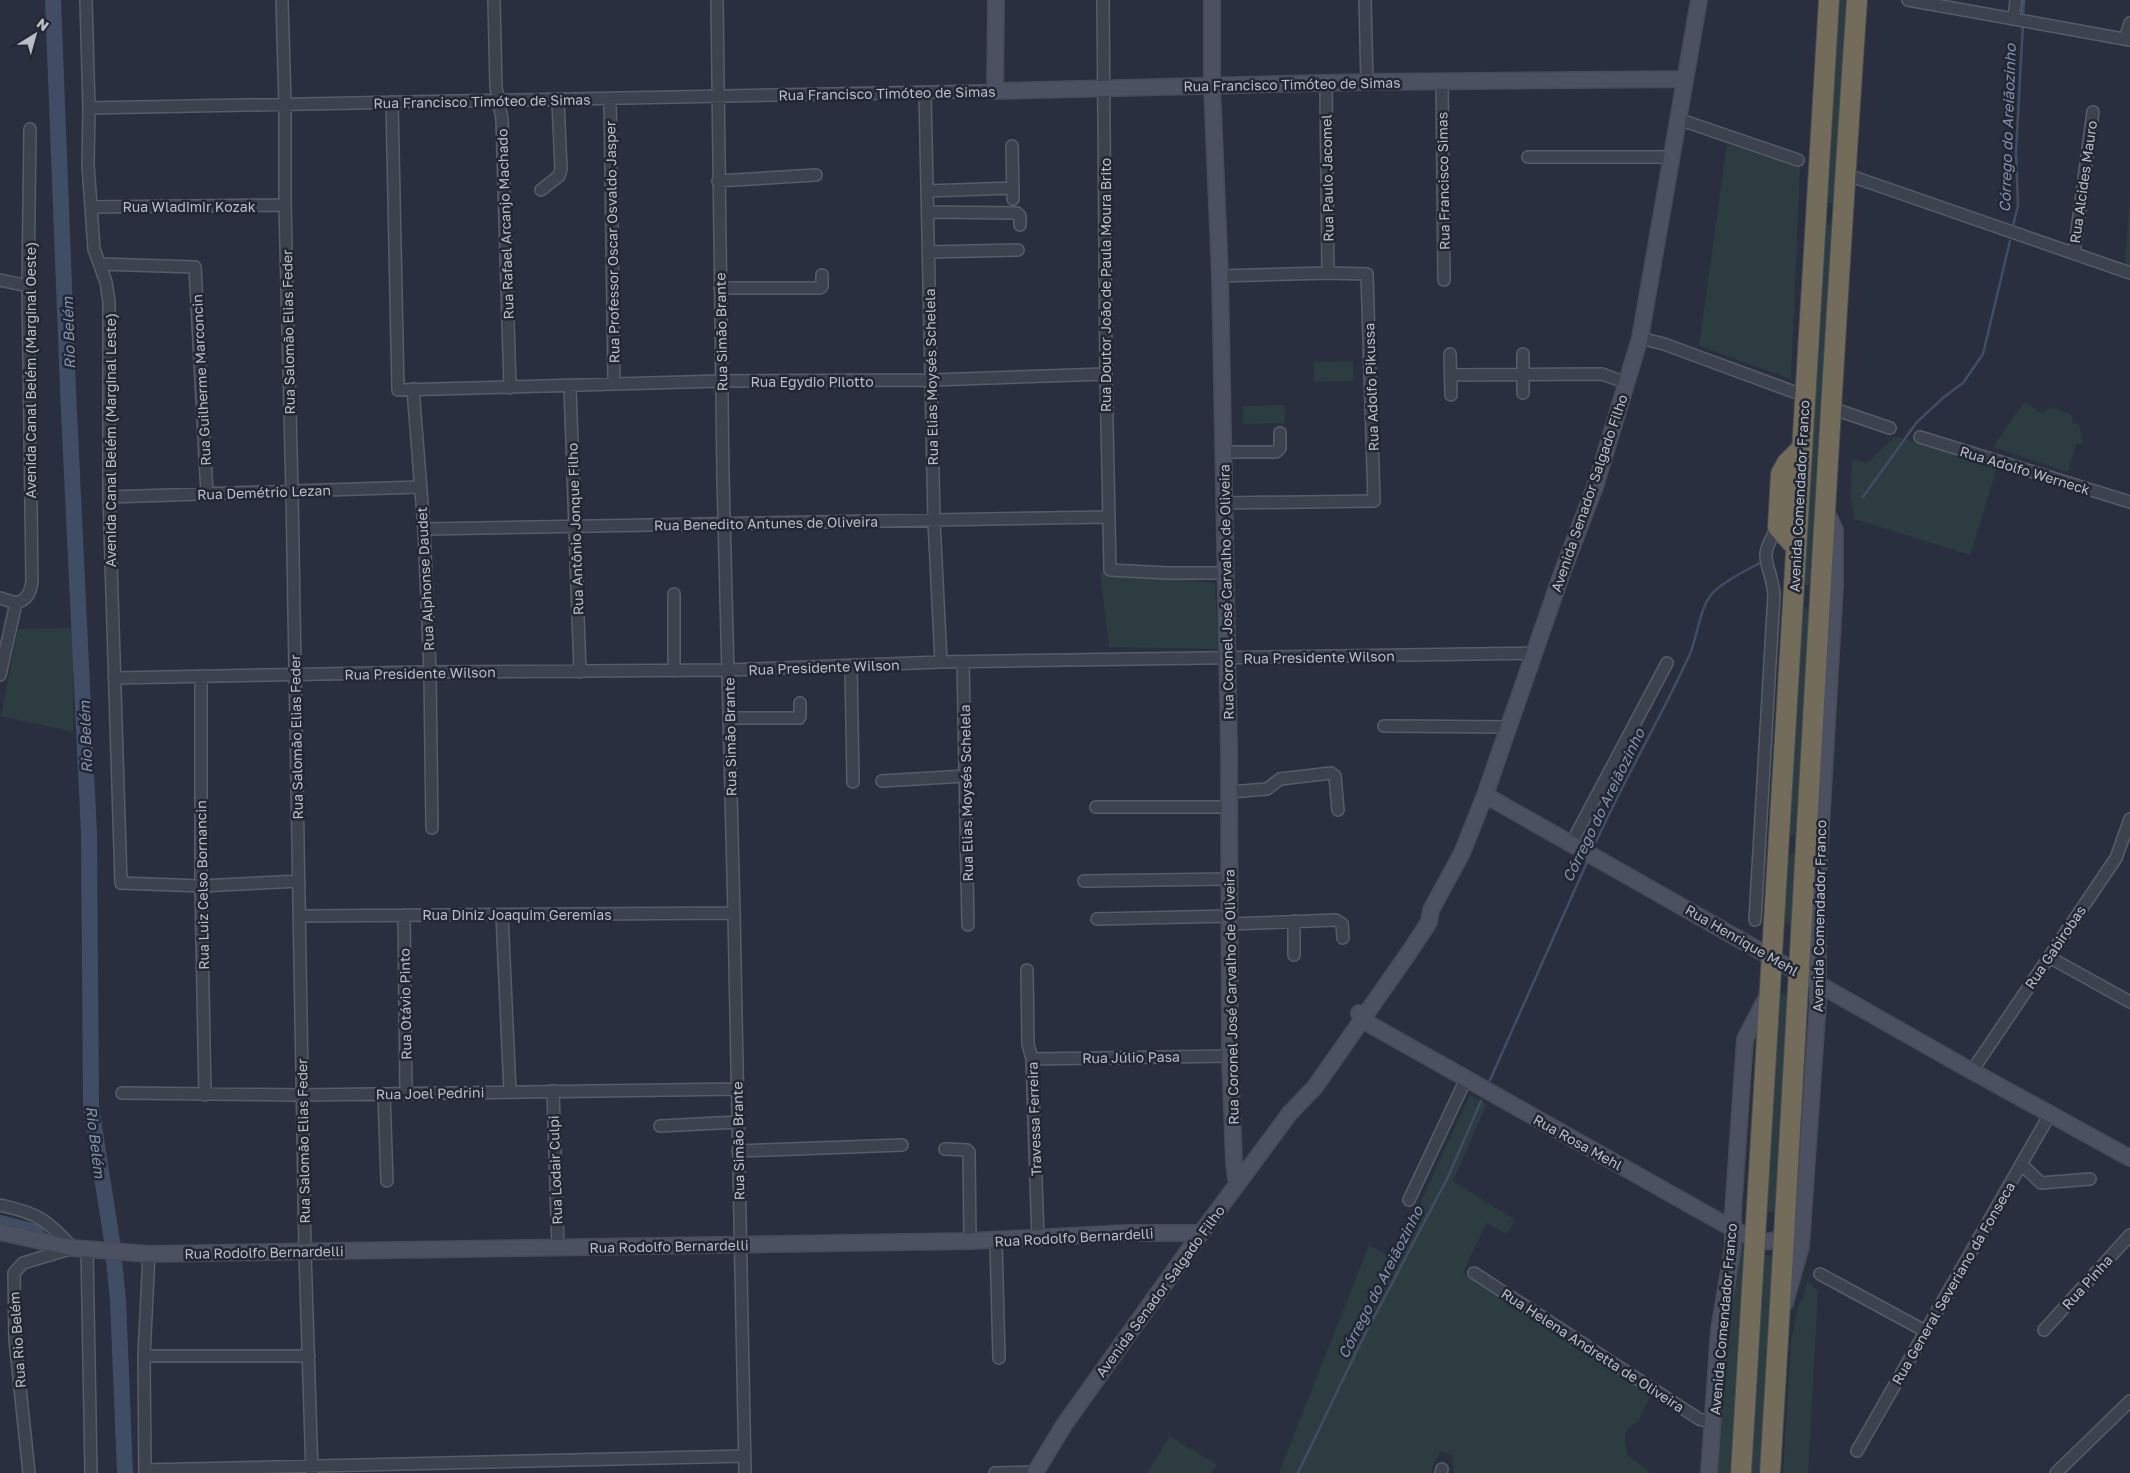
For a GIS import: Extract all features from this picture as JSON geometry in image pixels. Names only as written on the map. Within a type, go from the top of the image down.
[{"type":"highway","name":"Avenida Comendador Franco","points":[[1741,1473],[1829,0]]},
{"type":"highway","name":"Avenida Comendador Franco","points":[[1770,1473],[1821,603],[1841,225],[1857,0]]},
{"type":"highway","points":[[1816,221],[1823,210],[1829,210],[1837,216],[1841,225]]},
{"type":"highway","points":[[1796,547],[1778,527],[1782,474],[1787,463],[1802,448]]},
{"type":"highway","points":[[1793,600],[1797,594],[1806,592],[1815,595],[1821,603]]},
{"type":"highway","points":[[1779,833],[1780,840],[1789,845],[1799,845],[1807,841]]},
{"type":"street","name":"Avenida Canal Belém (Marginal Leste)","points":[[86,0],[89,108],[88,165],[94,249],[106,282],[109,302],[109,497],[121,883],[201,886]]},
{"type":"street","name":"Rua Salomão Elias Feder","points":[[282,0],[286,104],[285,205],[292,492],[305,1252],[312,1469]]},
{"type":"street","name":"Rua Rafael Arcanjo Machado","points":[[494,0],[496,87],[502,119],[510,388]]},
{"type":"street","name":"Rua Simão Brante","points":[[717,0],[721,381],[730,718],[745,1473]]},
{"type":"street","points":[[995,91],[996,0]]},
{"type":"street","name":"Rua Doutor João de Paula Moura Brito","points":[[1103,0],[1106,374],[1110,570],[1224,573]]},
{"type":"street","name":"Rua Coronel José Carvalho de Oliveira","points":[[1212,0],[1212,86],[1220,276],[1224,573],[1230,792],[1230,1056],[1234,1163],[1237,1185]]},
{"type":"street","points":[[1365,0],[1367,82]]},
{"type":"street","name":"Avenida Senador Salgado Filho","points":[[1035,1473],[1064,1425],[1201,1233],[1290,1113],[1315,1087],[1360,1015],[1429,922],[1431,910],[1456,867],[1485,795],[1562,573],[1596,484],[1640,338],[1699,0]]},
{"type":"street","points":[[1908,0],[2127,40],[2130,23]]},
{"type":"street","points":[[2016,0],[2020,21]]},
{"type":"street","name":"Rua Francisco Timóteo de Simas","points":[[89,108],[610,100],[1367,82],[1685,79]]},
{"type":"street","name":"Rua Francisco Simas","points":[[1442,81],[1444,280]]},
{"type":"street","name":"Rua Paulo Jacomel","points":[[1326,84],[1328,273]]},
{"type":"street","name":"Rua Elias Moysés Schelela","points":[[925,93],[934,521],[941,662]]},
{"type":"street","points":[[541,190],[559,176],[561,169],[558,100]]},
{"type":"street","name":"Rua Professor Oscar Osvaldo Jasper","points":[[610,100],[614,384]]},
{"type":"street","name":"Rua Egydio Pilotto","points":[[392,102],[398,390],[721,381],[932,380],[1106,374]]},
{"type":"street","name":"Rua Alcides Mauro","points":[[2074,253],[2093,112]]},
{"type":"street","points":[[1678,119],[1798,160]]},
{"type":"street","name":"Avenida Canal Belém (Marginal Oeste)","points":[[16,603],[22,601],[28,595],[32,581],[28,286],[30,129]]},
{"type":"street","points":[[928,191],[1013,193],[1012,146]]},
{"type":"street","points":[[1528,157],[1672,157]]},
{"type":"street","points":[[1845,174],[2130,273]]},
{"type":"street","points":[[718,181],[816,175]]},
{"type":"street","name":"Rua Wladimir Kozak","points":[[92,207],[285,205]]},
{"type":"street","points":[[928,212],[1017,213],[1020,216],[1020,225]]},
{"type":"street","points":[[929,252],[1018,250]]},
{"type":"street","name":"Rua Guilherme Marconcin","points":[[100,264],[195,267],[207,494]]},
{"type":"street","points":[[1220,276],[1328,273]]},
{"type":"street","name":"Rua Adolfo Pikussa","points":[[1224,503],[1374,501],[1367,274],[1328,273]]},
{"type":"street","points":[[720,288],[820,288],[822,286],[822,275]]},
{"type":"street","points":[[0,280],[28,286]]},
{"type":"street","points":[[1640,338],[1664,344],[1805,396]]},
{"type":"street","points":[[1450,354],[1451,395]]},
{"type":"street","points":[[1523,354],[1524,393]]},
{"type":"street","points":[[1451,375],[1602,374],[1627,383]]},
{"type":"street","name":"Rua Antônio Jonque Filho","points":[[570,386],[580,672]]},
{"type":"street","name":"Rua Alphonse Daudet","points":[[413,390],[424,529],[430,672],[432,828]]},
{"type":"street","points":[[1832,408],[1890,428]]},
{"type":"street","points":[[1223,452],[1276,452],[1280,448],[1280,433]]},
{"type":"street","name":"Rua Adolfo Werneck","points":[[1920,437],[2130,502]]},
{"type":"street","name":"Rua Demétrio Lezan","points":[[109,497],[420,487]]},
{"type":"street","name":"Avenida Comendador Franco","points":[[1780,1319],[1801,1246],[1818,984],[1818,878],[1835,585],[1835,530],[1826,512]]},
{"type":"street","name":"Rua Benedito Antunes de Oliveira","points":[[424,529],[934,521],[1108,516]]},
{"type":"street","name":"Avenida Comendador Franco","points":[[1755,920],[1774,594],[1773,583],[1765,560],[1765,550],[1778,527]]},
{"type":"street","points":[[674,594],[674,671]]},
{"type":"street","points":[[0,598],[16,603],[0,675]]},
{"type":"street","name":"Rua Presidente Wilson","points":[[114,678],[430,672],[674,671],[941,662],[1535,653]]},
{"type":"street","name":"Rua Elias Moysés Schelela","points":[[963,662],[968,925]]},
{"type":"street","points":[[1584,851],[1667,663]]},
{"type":"street","points":[[851,666],[853,782]]},
{"type":"street","name":"Rua Luiz Celso Bornancin","points":[[201,676],[201,886],[205,1095]]},
{"type":"street","points":[[730,718],[798,718],[800,716],[800,703]]},
{"type":"street","points":[[1384,726],[1509,726]]},
{"type":"street","points":[[1230,792],[1267,789],[1280,779],[1331,774],[1335,776],[1338,810]]},
{"type":"street","points":[[882,781],[965,776]]},
{"type":"street","name":"Rua Henrique Mehl","points":[[1485,795],[1972,1071],[2130,1158]]},
{"type":"street","points":[[1096,807],[1230,807]]},
{"type":"street","name":"Rua Gabirobas","points":[[1972,1071],[2116,858],[2130,820]]},
{"type":"street","points":[[1084,881],[1230,879]]},
{"type":"street","points":[[201,886],[299,881]]},
{"type":"street","name":"Rua Diniz Joaquim Geremias","points":[[300,916],[734,913]]},
{"type":"street","name":"Rua Otávio Pinto","points":[[404,915],[406,1093]]},
{"type":"street","points":[[502,915],[510,1092]]},
{"type":"street","points":[[1097,919],[1340,921],[1343,938]]},
{"type":"street","points":[[1294,921],[1294,955]]},
{"type":"street","points":[[2049,957],[2130,1002]]},
{"type":"street","name":"Travessa Ferreira","points":[[1027,970],[1028,1044],[1032,1059],[1038,1239]]},
{"type":"street","name":"Avenida Comendador Franco","points":[[1709,1473],[1719,1330],[1731,1264],[1745,1039],[1770,992]]},
{"type":"street","name":"Rua Rosa Mehl","points":[[1360,1015],[1466,1079],[1733,1229],[1755,1239],[1768,1242],[1784,1238]]},
{"type":"street","name":"Rua Júlio Pasa","points":[[1032,1059],[1230,1056]]},
{"type":"street","points":[[1409,1200],[1466,1079]]},
{"type":"street","name":"Rua Joel Pedrini","points":[[122,1093],[302,1095],[737,1088]]},
{"type":"street","name":"Rua Lodair Culpi","points":[[553,1091],[558,1248]]},
{"type":"street","points":[[384,1094],[387,1181]]},
{"type":"street","name":"Rua General Severiano da Fonseca","points":[[1856,1451],[2050,1114]]},
{"type":"street","points":[[660,1126],[738,1122]]},
{"type":"street","points":[[738,1151],[902,1145]]},
{"type":"street","points":[[945,1149],[966,1150],[968,1152],[970,1241]]},
{"type":"street","points":[[2021,1164],[2041,1183],[2090,1179]]},
{"type":"street","points":[[0,1205],[42,1218],[86,1249],[91,1473]]},
{"type":"street","points":[[1784,1238],[1804,1218]]},
{"type":"street","name":"Rua Rodolfo Bernardelli","points":[[0,1232],[86,1249],[143,1254],[996,1241],[1127,1233],[1201,1233]]},
{"type":"street","name":"Rua Pinha","points":[[2044,1330],[2130,1235]]},
{"type":"street","points":[[996,1241],[998,1358]]},
{"type":"street","name":"Rua Rio Belém","points":[[29,1473],[15,1340],[14,1273],[23,1263],[86,1249]]},
{"type":"street","points":[[143,1254],[145,1472],[422,1468],[519,1461],[745,1456]]},
{"type":"street","name":"Rua Helena Andretta de Oliveira","points":[[1474,1274],[1699,1419],[1713,1423]]},
{"type":"street","points":[[1820,1274],[1925,1331]]},
{"type":"street","points":[[144,1356],[309,1356]]},
{"type":"street","points":[[2056,1473],[2130,1401]]},
{"type":"street","points":[[519,1461],[519,1473]]},
{"type":"street","points":[[995,1473],[1035,1473]]},
{"type":"shaded area","points":[[1833,0],[1850,0],[1835,205],[1824,203]]},
{"type":"shaded area","points":[[1727,144],[1800,167],[1791,379],[1699,346]]},
{"type":"shaded area","points":[[2130,194],[2130,266],[2125,264]]},
{"type":"shaded area","points":[[1825,224],[1833,225],[1811,585],[1801,585]]},
{"type":"shaded area","points":[[1353,361],[1354,381],[1314,382],[1314,362]]},
{"type":"shaded area","points":[[2024,402],[2043,414],[2050,407],[2071,414],[2073,424],[2079,424],[2083,444],[2076,444],[2068,472],[1993,447]]},
{"type":"shaded area","points":[[1284,405],[1285,423],[1244,424],[1243,406]]},
{"type":"shaded area","points":[[1895,436],[1997,468],[1970,555],[1854,519],[1851,498],[1852,459],[1867,463]]},
{"type":"shaded area","points":[[1100,572],[1215,583],[1218,649],[1109,647]]},
{"type":"shaded area","points":[[1802,608],[1810,609],[1799,834],[1790,836],[1786,834]]},
{"type":"shaded area","points":[[73,628],[73,732],[1,716],[18,629]]},
{"type":"shaded area","points":[[1786,852],[1790,854],[1798,852],[1795,928],[1781,919]]},
{"type":"shaded area","points":[[1777,991],[1790,998],[1779,1213],[1763,1211]]},
{"type":"shaded area","points":[[1470,1095],[1487,1104],[1453,1181],[1515,1220],[1507,1234],[1486,1223],[1463,1273],[1651,1395],[1638,1422],[1629,1428],[1625,1435],[1627,1454],[1650,1473],[1454,1473],[1452,1455],[1441,1451],[1432,1467],[1432,1473],[1279,1473],[1369,1245],[1394,1259]]},
{"type":"shaded area","points":[[1737,1250],[1748,1251],[1733,1473],[1712,1473],[1722,1347]]},
{"type":"shaded area","points":[[1760,1254],[1775,1256],[1762,1473],[1749,1473]]},
{"type":"shaded area","points":[[1807,1280],[1818,1291],[1808,1473],[1783,1473],[1791,1343],[1799,1303],[1803,1299]]},
{"type":"shaded area","points":[[1170,1436],[1217,1465],[1212,1473],[1147,1473]]},
{"type":"waterway","name":"Rio Belém","points":[[53,0],[68,390],[89,834],[91,1107],[112,1241],[118,1300],[125,1473]]},
{"type":"waterway","name":"Córrego do Areiãozinho","points":[[2023,18],[2024,0]]},
{"type":"waterway","name":"Córrego do Areiãozinho","points":[[2013,226],[2018,206],[2016,152],[2023,24]]},
{"type":"waterway","name":"Córrego do Areiãozinho","points":[[1863,497],[1917,422],[1944,397],[1963,383],[1983,354],[2010,241]]},
{"type":"waterway","name":"Córrego do Areiãozinho","points":[[1592,851],[1689,656],[1707,601],[1715,590],[1762,562]]},
{"type":"waterway","name":"Córrego do Areiãozinho","points":[[1490,1080],[1588,860]]},
{"type":"waterway","name":"Córrego do Areiãozinho","points":[[1298,1473],[1359,1346],[1448,1177],[1481,1101]]},
{"type":"waterway","points":[[0,1223],[36,1232]]}]
